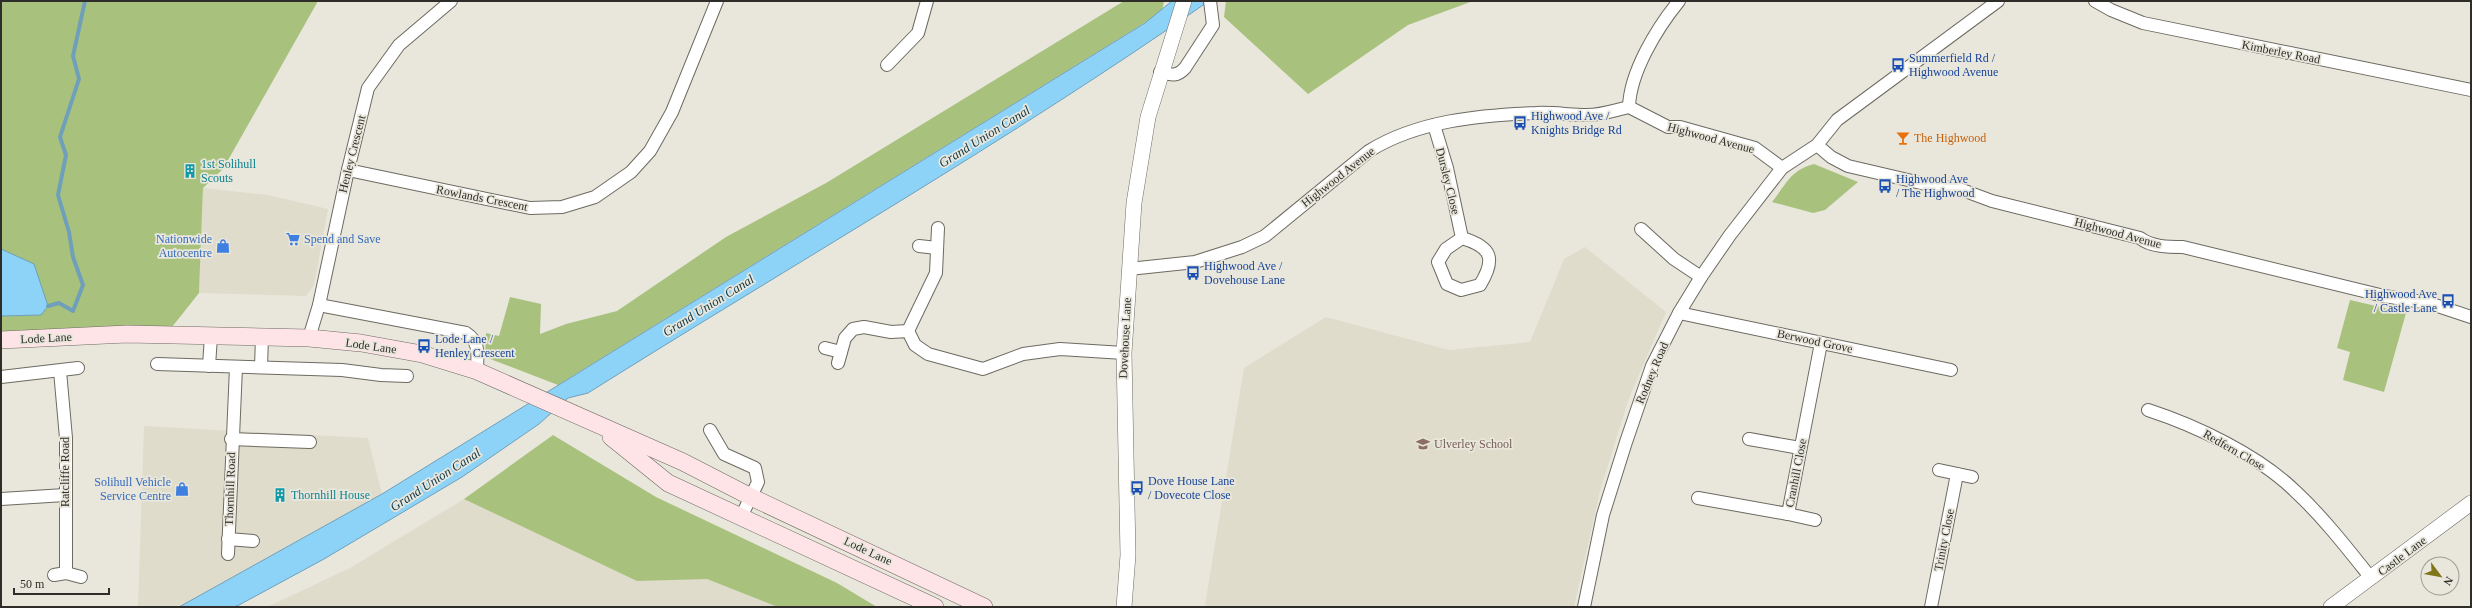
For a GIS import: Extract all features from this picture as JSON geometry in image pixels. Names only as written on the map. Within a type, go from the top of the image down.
[{"type":"main road","name":"Lode Lane","points":[[1,340],[127,334],[309,338],[361,343],[422,354],[477,371],[522,390],[593,424],[683,462],[751,497],[984,607]]},
{"type":"main road","name":"Lode Lane","points":[[593,424],[668,483],[935,607]]},
{"type":"street","name":"Henley Crescent","points":[[309,338],[319,305],[348,170],[368,88],[399,45],[451,1]]},
{"type":"street","name":"Rowlands Crescent","points":[[348,170],[530,208],[562,207],[595,197],[630,172],[650,151],[672,112],[717,1]]},
{"type":"street","points":[[887,65],[918,33],[927,1]]},
{"type":"street","name":"Dovehouse Lane","points":[[1124,607],[1128,555],[1124,353],[1129,269],[1140,153],[1160,72],[1184,1]]},
{"type":"street","points":[[1160,72],[1180,74],[1214,21],[1210,1]]},
{"type":"street","points":[[1629,107],[1630,94],[1639,67],[1679,1]]},
{"type":"street","points":[[1782,168],[1817,145],[1837,120],[1998,1]]},
{"type":"street","name":"Kimberley Road","points":[[2095,1],[2111,10],[2143,23],[2471,90]]},
{"type":"street","name":"Highwood Avenue","points":[[1129,269],[1195,262],[1242,247],[1265,236],[1369,152],[1386,141],[1434,125],[1485,116],[1536,113],[1604,114],[1629,107],[1668,127],[1680,128],[1755,148],[1782,168]]},
{"type":"street","name":"Dursley Close","points":[[1434,125],[1447,168],[1462,238]]},
{"type":"street","name":"Highwood Avenue","points":[[1817,145],[1831,157],[1848,166],[1938,188],[1957,188],[1992,201],[2140,238],[2144,242],[2169,247],[2183,247],[2384,296],[2429,303],[2471,317]]},
{"type":"street","name":"Rodney Road","points":[[1584,607],[1603,515],[1652,366],[1679,314],[1701,277],[1782,168]]},
{"type":"street","points":[[908,331],[936,274],[938,228]]},
{"type":"street","points":[[1640,229],[1674,259],[1701,277]]},
{"type":"street","points":[[1462,238],[1478,243],[1485,249],[1490,261],[1488,272],[1480,286],[1461,290],[1447,284],[1438,262],[1446,249],[1462,238]]},
{"type":"street","points":[[919,246],[937,248]]},
{"type":"street","points":[[319,305],[466,333],[474,338],[477,346],[477,371]]},
{"type":"street","name":"Berwood Grove","points":[[1679,314],[1821,342],[1951,370]]},
{"type":"street","points":[[825,348],[840,357],[845,338],[854,329],[864,327],[891,332],[908,331]]},
{"type":"street","points":[[908,331],[915,345],[928,354],[983,368],[1023,354],[1060,349],[1124,353]]},
{"type":"street","points":[[209,366],[211,336]]},
{"type":"street","points":[[261,367],[262,337]]},
{"type":"street","name":"Cranhill Close","points":[[1698,498],[1788,514],[1821,342]]},
{"type":"street","points":[[157,364],[342,370],[381,375],[407,376]]},
{"type":"street","name":"Thornhill Road","points":[[228,554],[231,439],[236,367]]},
{"type":"street","points":[[1,376],[78,368]]},
{"type":"street","name":"Ratcliffe Road","points":[[60,371],[66,438],[65,495],[60,574],[81,577]]},
{"type":"street","name":"Redfern Close","points":[[2148,410],[2196,429],[2258,462],[2294,490],[2344,544],[2371,578]]},
{"type":"street","points":[[710,430],[724,454],[755,468],[758,482],[741,517]]},
{"type":"street","name":"Thornhill Road","points":[[231,439],[310,442]]},
{"type":"street","points":[[1749,439],[1800,448]]},
{"type":"street","points":[[1939,470],[1972,477]]},
{"type":"street","name":"Trinity Close","points":[[1931,607],[1957,474]]},
{"type":"street","points":[[1,499],[65,495]]},
{"type":"street","name":"Castle Lane","points":[[2332,607],[2471,503]]},
{"type":"street","points":[[1788,514],[1815,520]]},
{"type":"street","name":"Thornhill Road","points":[[228,539],[254,541]]},
{"type":"shaded area","points":[[203,188],[268,195],[328,209],[314,285],[306,296],[199,293]]},
{"type":"shaded area","name":"Ulverley School","points":[[1585,247],[1666,312],[1629,398],[1600,491],[1574,607],[1213,607],[1205,605],[1244,368],[1326,317],[1449,350],[1530,342],[1564,259]]},
{"type":"shaded area","points":[[144,426],[368,438],[382,494],[179,607],[138,607]]},
{"type":"shaded area","points":[[464,499],[586,527],[817,607],[267,607],[350,568]]},
{"type":"green space","points":[[1,1],[318,1],[223,169],[203,188],[199,293],[172,327],[1,332]]},
{"type":"green space","points":[[1124,1],[1164,1],[1162,12],[558,385],[485,357],[486,333],[499,336],[510,297],[541,304],[540,334],[566,324],[617,311],[726,237],[826,183]]},
{"type":"green space","points":[[1226,1],[1473,1],[1408,25],[1308,94],[1224,17]]},
{"type":"green space","points":[[1814,164],[1858,182],[1825,210],[1813,213],[1772,202],[1794,174],[1799,170]]},
{"type":"green space","points":[[2350,300],[2406,313],[2384,392],[2343,380],[2350,352],[2337,348]]},
{"type":"green space","points":[[553,435],[656,497],[837,583],[877,607],[778,607],[707,579],[637,581],[464,499]]},
{"type":"water","name":"Grand Union Canal","points":[[1172,1],[1209,1],[1056,103],[901,201],[588,393],[568,398],[539,424],[462,477],[324,559],[234,607],[179,607],[382,494],[1145,23]]},
{"type":"water","points":[[1,249],[34,264],[48,306],[41,315],[1,316]]},
{"type":"waterway","points":[[48,306],[59,303],[73,311],[83,285],[73,257],[69,232],[58,195],[66,155],[60,137],[79,79],[73,56],[85,1]]},
{"type":"place","name":"Summerfield Rd / Highwood Avenue","points":[[1898,65]]},
{"type":"place","name":"Highwood Ave / Knights Bridge Rd","points":[[1520,123]]},
{"type":"place","name":"The Highwood","points":[[1903,138]]},
{"type":"place","name":"1st Solihull Scouts","points":[[190,171]]},
{"type":"place","name":"Highwood Ave / The Highwood","points":[[1885,186]]},
{"type":"place","name":"Spend and Save","points":[[293,239]]},
{"type":"place","name":"Nationwide Autocentre","points":[[223,246]]},
{"type":"place","name":"Highwood Ave / Dovehouse Lane","points":[[1193,273]]},
{"type":"place","name":"Highwood Ave / Castle Lane","points":[[2448,301]]},
{"type":"place","name":"Lode Lane / Henley Crescent","points":[[424,346]]},
{"type":"place","name":"Ulverley School","points":[[1423,444]]},
{"type":"place","name":"Dove House Lane / Dovecote Close","points":[[1137,488]]},
{"type":"place","name":"Solihull Vehicle Service Centre","points":[[182,489]]},
{"type":"place","name":"Thornhill House","points":[[280,495]]}]
